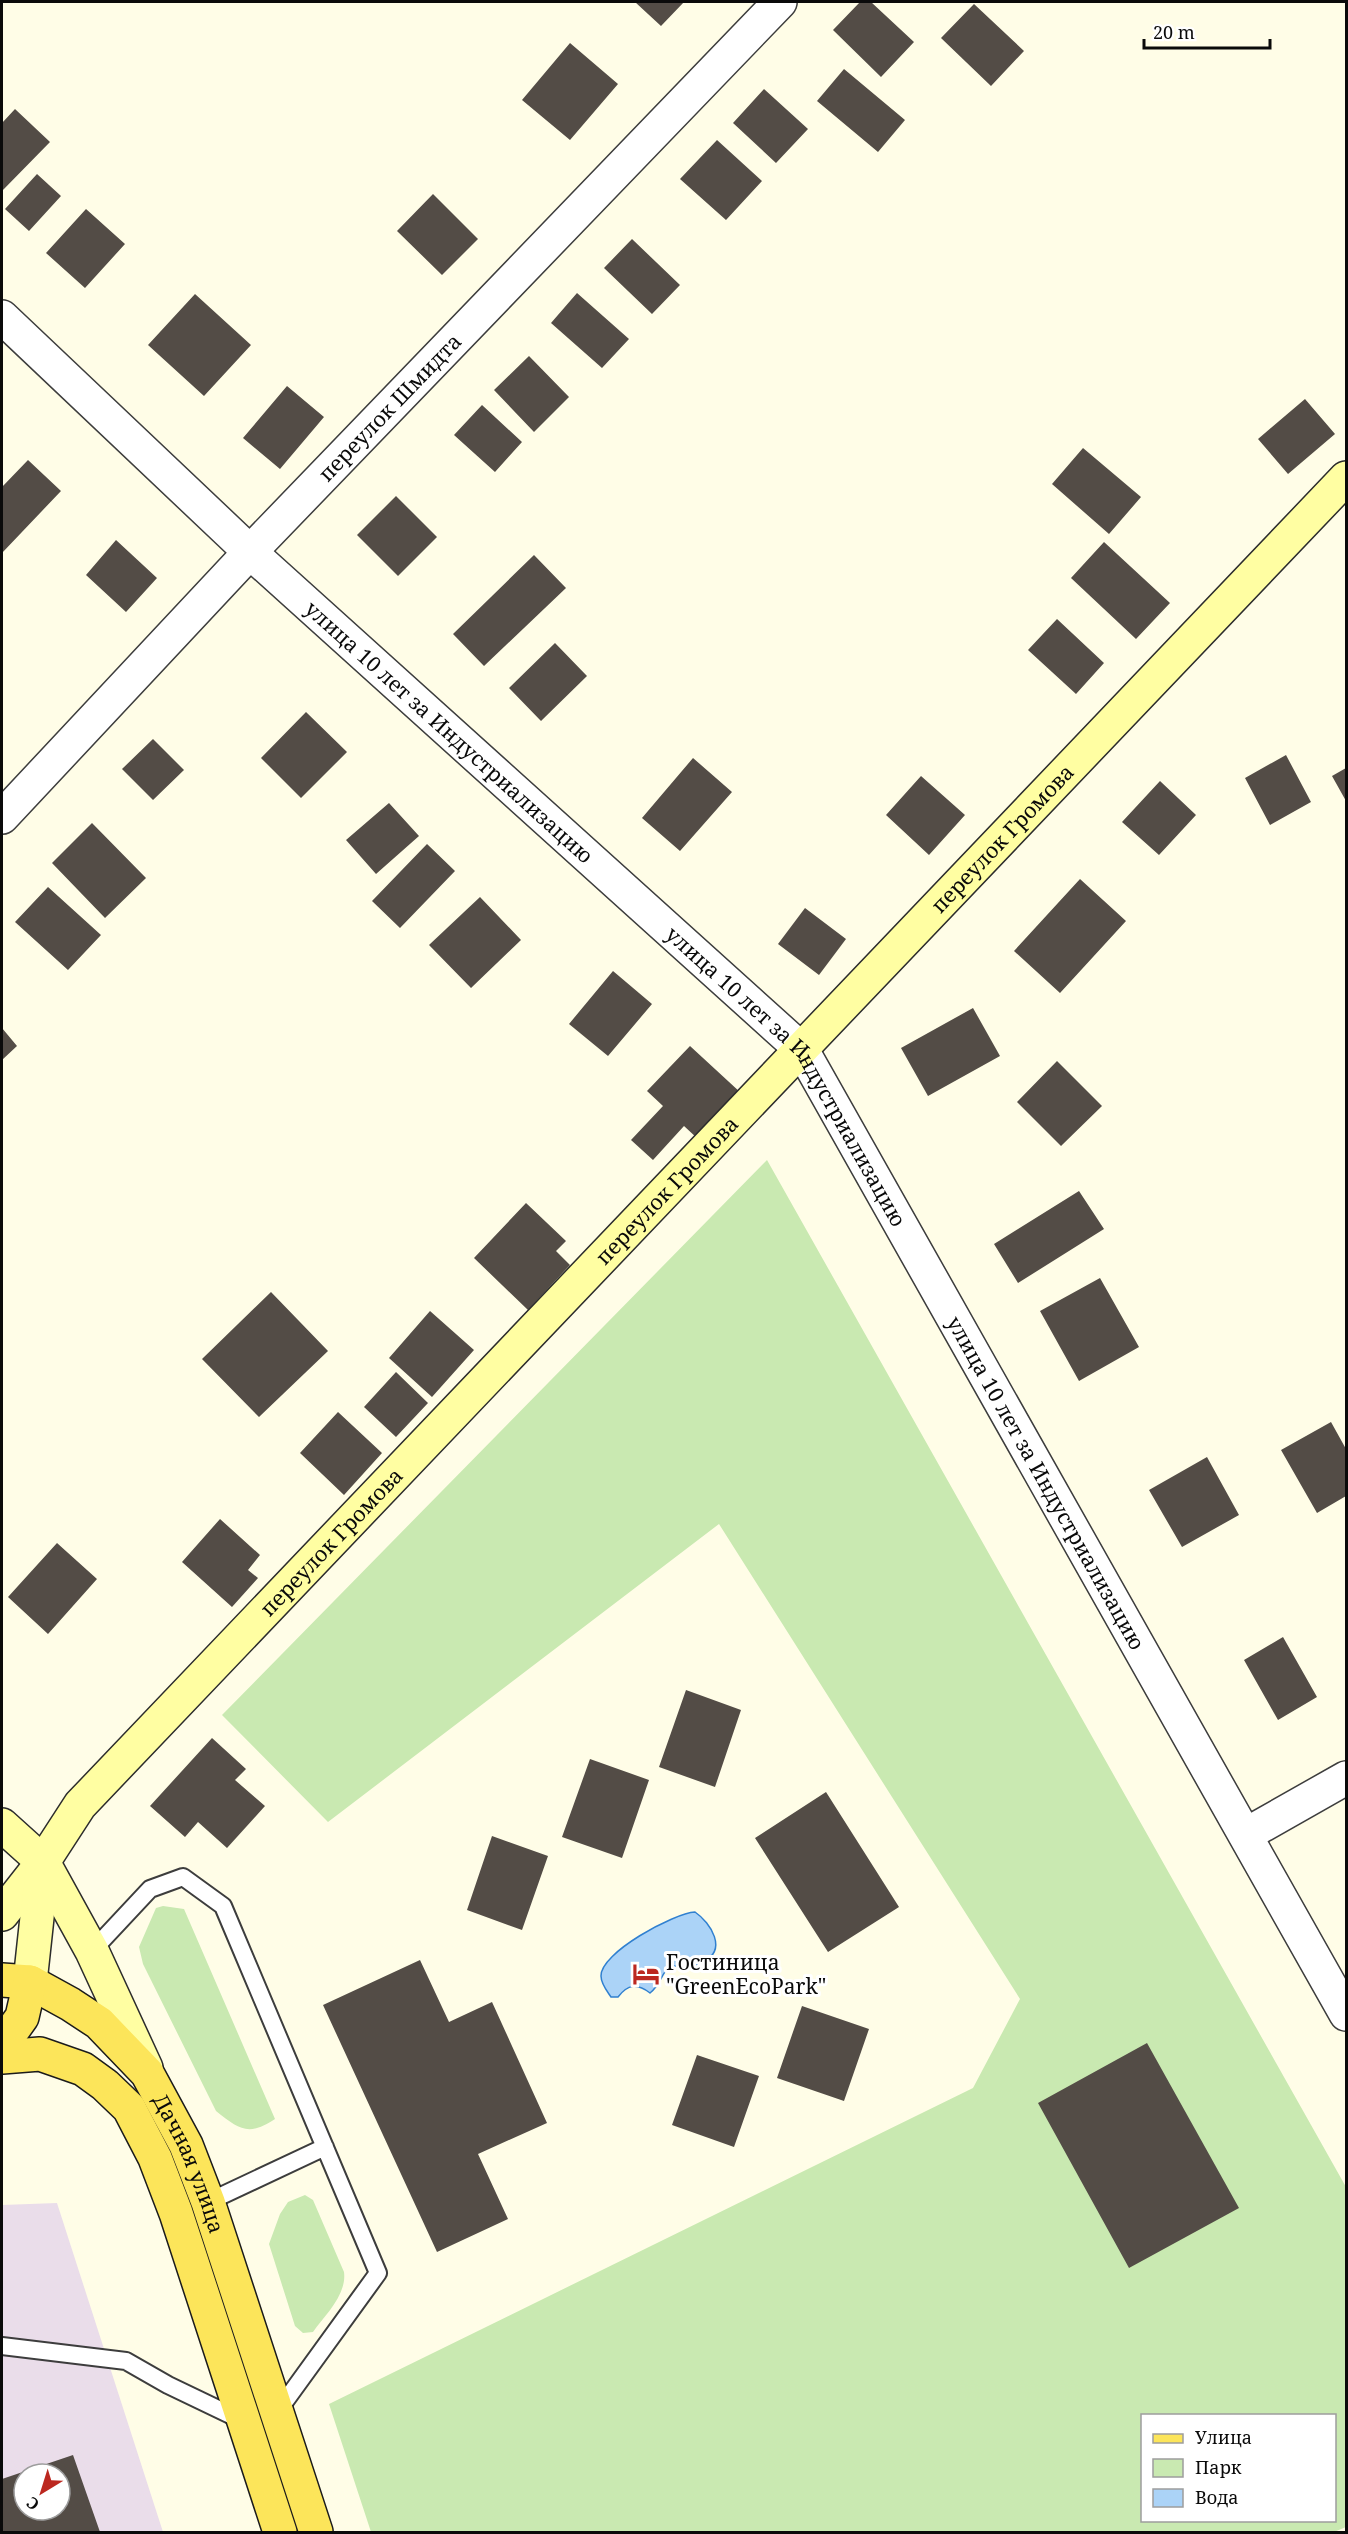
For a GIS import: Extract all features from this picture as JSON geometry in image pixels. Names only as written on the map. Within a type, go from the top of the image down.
[{"type":"main road","points":[[2,2045],[22,2017],[16,1981]]},
{"type":"main road","points":[[16,1981],[99,2023],[147,2073]]},
{"type":"main road","name":"Дачная улица","points":[[2,2057],[40,2054],[83,2069],[105,2085],[129,2108],[154,2158],[176,2213],[280,2532]]},
{"type":"main road","name":"Дачная улица","points":[[147,2073],[186,2145],[208,2202],[316,2532]]},
{"type":"street","name":"переулок Шмидта","points":[[2,817],[250,552],[780,2]]},
{"type":"street","name":"улица 10 лет за Индустриализацию","points":[[2,317],[250,552],[802,1050],[1347,2014]]},
{"type":"street","name":"переулок Громова","points":[[2,1914],[43,1862],[80,1805],[1347,478]]},
{"type":"street","points":[[1247,1834],[1347,1778]]},
{"type":"street","name":"Дачная улица","points":[[2,1825],[43,1862],[92,1951],[147,2073]]},
{"type":"street","points":[[16,1981],[43,1862]]},
{"type":"lane","points":[[92,1951],[150,1888],[183,1877],[223,1906],[378,2273],[278,2411]]},
{"type":"lane","points":[[208,2202],[325,2147]]},
{"type":"lane","points":[[2,2346],[126,2361],[168,2385],[245,2422]]},
{"type":"shaded area","points":[[57,2203],[163,2532],[2,2532],[2,2205]]},
{"type":"green space","points":[[767,1160],[1346,2187],[1346,2527],[1334,2532],[371,2532],[329,2404],[973,2088],[1020,1999],[719,1524],[328,1822],[222,1715]]},
{"type":"green space","points":[[163,1906],[184,1909],[275,2119],[266,2125],[244,2129],[216,2111],[143,1964],[139,1947],[156,1908]]},
{"type":"green space","points":[[305,2195],[313,2200],[344,2272],[344,2280],[339,2297],[313,2332],[303,2333],[295,2326],[269,2244],[280,2214],[288,2202]]},
{"type":"water","points":[[695,1912],[707,1923],[714,1937],[715,1951],[710,1957],[695,1965],[670,1966],[650,1993],[633,1986],[625,1989],[618,1997],[611,1997],[603,1985],[601,1976],[612,1956],[640,1936],[671,1919]]},
{"type":"building","points":[[635,2],[684,2],[661,26]]},
{"type":"building","points":[[860,2],[871,2],[914,42],[881,77],[833,30]]},
{"type":"building","points":[[974,4],[1024,51],[991,86],[941,38]]},
{"type":"building","points":[[570,43],[618,84],[570,140],[522,100]]},
{"type":"building","points":[[844,69],[905,120],[878,152],[817,101]]},
{"type":"building","points":[[764,89],[808,129],[776,163],[733,123]]},
{"type":"building","points":[[15,109],[50,142],[2,191],[2,123]]},
{"type":"building","points":[[717,140],[762,181],[726,220],[680,179]]},
{"type":"building","points":[[37,174],[61,196],[29,231],[5,209]]},
{"type":"building","points":[[433,194],[478,239],[442,275],[397,231]]},
{"type":"building","points":[[86,209],[125,244],[85,288],[46,253]]},
{"type":"building","points":[[632,239],[680,285],[652,314],[604,268]]},
{"type":"building","points":[[577,293],[629,339],[602,368],[551,323]]},
{"type":"building","points":[[195,294],[251,345],[204,396],[148,345]]},
{"type":"building","points":[[529,356],[569,397],[534,432],[494,390]]},
{"type":"building","points":[[287,386],[324,417],[280,469],[243,438]]},
{"type":"building","points":[[1305,399],[1335,434],[1288,474],[1258,439]]},
{"type":"building","points":[[482,405],[522,442],[495,472],[454,435]]},
{"type":"building","points":[[1083,448],[1141,497],[1109,534],[1052,484]]},
{"type":"building","points":[[28,460],[61,491],[2,553],[2,487]]},
{"type":"building","points":[[396,496],[437,537],[398,576],[357,535]]},
{"type":"building","points":[[116,540],[157,578],[126,612],[86,575]]},
{"type":"building","points":[[1104,542],[1170,603],[1136,639],[1071,578]]},
{"type":"building","points":[[534,555],[566,588],[484,666],[453,634]]},
{"type":"building","points":[[1057,619],[1104,663],[1076,694],[1028,650]]},
{"type":"building","points":[[555,643],[587,676],[541,721],[509,688]]},
{"type":"building","points":[[306,712],[347,752],[301,798],[261,758]]},
{"type":"building","points":[[153,739],[184,770],[153,800],[122,769]]},
{"type":"building","points":[[1286,755],[1311,802],[1270,825],[1245,778]]},
{"type":"building","points":[[693,758],[732,792],[680,851],[642,818]]},
{"type":"building","points":[[1346,768],[1346,801],[1332,776]]},
{"type":"building","points":[[921,776],[965,815],[929,855],[886,815]]},
{"type":"building","points":[[1160,781],[1196,815],[1159,855],[1122,822]]},
{"type":"building","points":[[389,803],[419,836],[376,874],[346,840]]},
{"type":"building","points":[[92,823],[146,878],[105,918],[52,863]]},
{"type":"building","points":[[427,844],[455,871],[400,928],[372,901]]},
{"type":"building","points":[[1080,879],[1126,921],[1060,993],[1014,951]]},
{"type":"building","points":[[48,887],[101,935],[68,970],[15,922]]},
{"type":"building","points":[[480,897],[521,940],[471,988],[429,945]]},
{"type":"building","points":[[805,908],[846,939],[819,975],[778,944]]},
{"type":"building","points":[[613,971],[652,1004],[608,1056],[569,1024]]},
{"type":"building","points":[[973,1008],[1000,1056],[928,1096],[901,1048]]},
{"type":"building","points":[[2,1028],[17,1046],[2,1060]]},
{"type":"building","points":[[690,1046],[741,1093],[698,1139],[684,1126],[653,1160],[631,1140],[663,1106],[647,1091]]},
{"type":"building","points":[[1057,1061],[1102,1106],[1061,1146],[1017,1102]]},
{"type":"building","points":[[1079,1191],[1104,1229],[1018,1283],[994,1244]]},
{"type":"building","points":[[526,1203],[566,1241],[556,1251],[570,1265],[528,1310],[474,1258]]},
{"type":"building","points":[[1100,1278],[1139,1347],[1079,1381],[1040,1311]]},
{"type":"building","points":[[271,1292],[328,1351],[259,1417],[202,1359]]},
{"type":"building","points":[[430,1311],[474,1350],[432,1397],[389,1358]]},
{"type":"building","points":[[396,1372],[428,1403],[396,1437],[364,1407]]},
{"type":"building","points":[[338,1412],[382,1453],[344,1495],[300,1453]]},
{"type":"building","points":[[1331,1422],[1346,1449],[1346,1496],[1317,1513],[1281,1450]]},
{"type":"building","points":[[1207,1457],[1239,1515],[1182,1547],[1149,1490]]},
{"type":"building","points":[[220,1519],[260,1555],[248,1570],[258,1578],[232,1607],[182,1562]]},
{"type":"building","points":[[57,1543],[97,1579],[48,1634],[8,1597]]},
{"type":"building","points":[[1283,1637],[1317,1697],[1278,1720],[1244,1660]]},
{"type":"building","points":[[686,1690],[741,1710],[715,1787],[659,1767]]},
{"type":"building","points":[[212,1738],[246,1769],[235,1780],[265,1806],[227,1848],[198,1822],[185,1837],[150,1806]]},
{"type":"building","points":[[590,1759],[649,1780],[622,1858],[562,1837]]},
{"type":"building","points":[[826,1792],[899,1907],[828,1952],[755,1838]]},
{"type":"building","points":[[492,1836],[548,1856],[522,1930],[467,1910]]},
{"type":"building","points":[[420,1960],[449,2022],[492,2002],[547,2123],[478,2154],[508,2219],[437,2252],[323,2005]]},
{"type":"building","points":[[802,2006],[869,2029],[844,2101],[777,2078]]},
{"type":"building","points":[[1147,2043],[1239,2208],[1129,2268],[1038,2103]]},
{"type":"building","points":[[697,2055],[759,2076],[734,2147],[672,2125]]},
{"type":"building","points":[[73,2455],[100,2532],[2,2532],[2,2479],[12,2476],[12,2522],[72,2522],[72,2462],[52,2462]]},
{"type":"place","name":"Гостиница \"GreenEcoPark\"","points":[[646,1974]]}]
